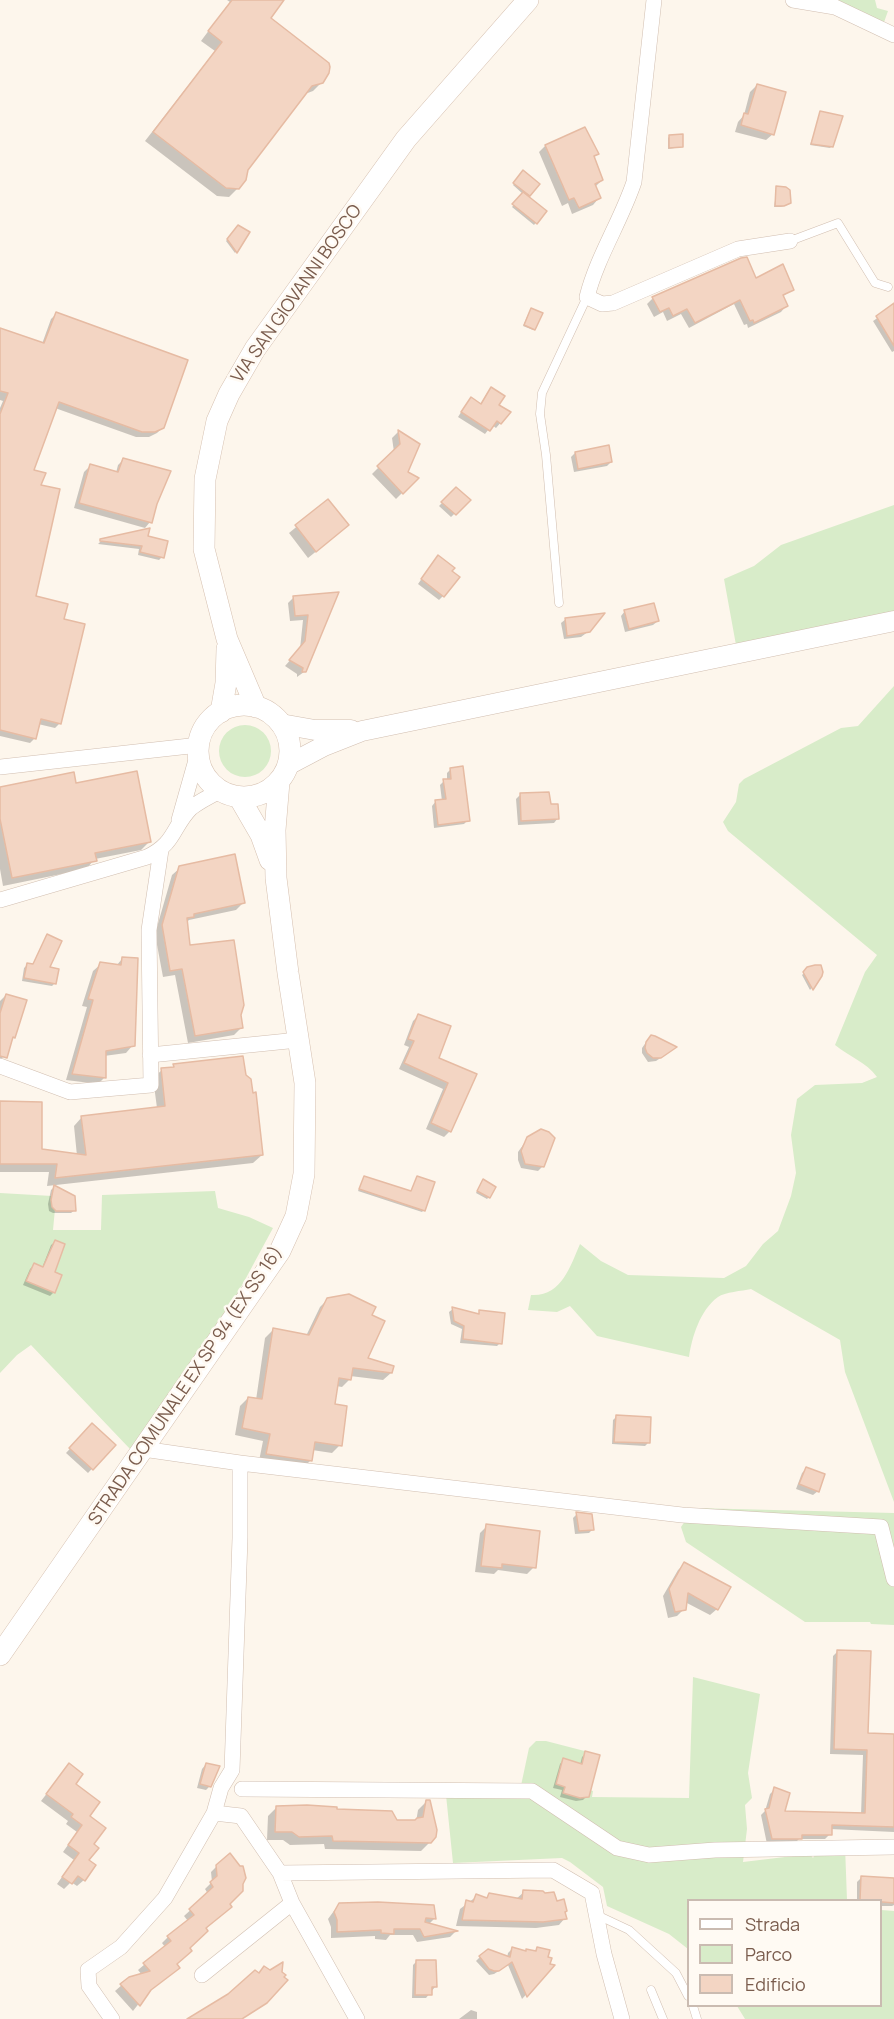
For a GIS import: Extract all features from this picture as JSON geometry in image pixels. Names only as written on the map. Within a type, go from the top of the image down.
[{"type":"main road","name":"VIA SAN GIOVANNI BOSCO","points":[[256,707],[227,639],[204,549],[205,479],[217,421],[229,394],[255,349],[406,139],[528,0]]},
{"type":"main road","points":[[220,712],[226,683],[227,639]]},
{"type":"main road","points":[[244,705],[256,707],[274,716],[288,736],[290,751],[283,774],[267,791],[253,797],[229,794],[209,781],[201,768],[199,749],[203,732],[220,712],[244,705]]},
{"type":"main road","name":"STRADA COMUNALE EX SP 94 (EX SS 16)","points":[[0,1655],[280,1251],[296,1216],[304,1174],[305,1083],[276,878],[275,830],[283,774]]},
{"type":"main road","name":"STRADA COMUNALE EX SP 94 (EX SS 16)","points":[[229,794],[261,835],[276,878]]},
{"type":"street","points":[[654,0],[634,182],[625,209],[591,283],[587,297],[602,304],[613,303],[738,249],[790,241]]},
{"type":"street","points":[[793,0],[835,7],[894,34]]},
{"type":"street","points":[[283,774],[324,746],[362,731],[894,621]]},
{"type":"street","points":[[281,724],[315,730],[362,731]]},
{"type":"street","points":[[0,767],[199,749],[176,832]]},
{"type":"street","points":[[0,900],[147,857],[161,850],[176,832],[189,810],[200,801],[229,794]]},
{"type":"street","points":[[0,1066],[70,1092],[151,1085],[149,930],[161,850]]},
{"type":"street","points":[[150,1054],[298,1040]]},
{"type":"street","points":[[143,1449],[240,1463],[682,1515],[881,1527],[894,1579]]},
{"type":"street","points":[[112,2019],[89,1986],[88,1970],[121,1947],[165,1898],[214,1813],[221,1788],[232,1770],[240,1538],[240,1463]]},
{"type":"street","points":[[232,1770],[242,1789],[241,1816],[280,1873],[292,1902],[357,2019]]},
{"type":"street","points":[[242,1789],[532,1791],[617,1848],[649,1856],[715,1850],[894,1847]]},
{"type":"street","points":[[214,1813],[241,1816]]},
{"type":"street","points":[[280,1873],[553,1870],[592,1893],[604,1954],[621,2019]]},
{"type":"street","points":[[202,1975],[292,1902]]},
{"type":"lane","points":[[790,241],[838,223],[875,283],[888,287]]},
{"type":"lane","points":[[559,603],[546,455],[540,414],[542,393],[587,297]]},
{"type":"lane","points":[[596,1915],[629,1930],[676,1973],[687,1994]]},
{"type":"lane","points":[[651,1990],[663,2019]]},
{"type":"green space","points":[[821,0],[875,0],[877,8],[888,11],[883,25]]},
{"type":"green space","points":[[894,505],[894,611],[736,645],[724,579],[754,566],[781,545]]},
{"type":"green space","points":[[894,686],[894,1502],[845,1372],[840,1340],[751,1289],[725,1294],[712,1302],[698,1324],[689,1357],[597,1336],[570,1306],[557,1312],[528,1310],[531,1295],[550,1291],[563,1279],[580,1244],[601,1261],[628,1275],[724,1278],[746,1266],[763,1244],[778,1231],[791,1196],[796,1173],[791,1135],[797,1099],[815,1085],[862,1083],[877,1077],[863,1063],[835,1045],[865,972],[877,955],[728,831],[723,822],[736,802],[739,784],[744,779],[841,728],[858,726]]},
{"type":"green space","points":[[240,725],[250,725],[260,729],[267,736],[271,751],[267,766],[260,773],[250,777],[240,777],[230,773],[223,766],[219,756],[219,746],[223,736],[230,729]]},
{"type":"green space","points":[[215,1191],[218,1208],[249,1217],[273,1228],[233,1302],[130,1449],[31,1345],[17,1355],[0,1373],[0,1193],[52,1196],[51,1200],[55,1209],[53,1230],[101,1230],[102,1195]]},
{"type":"green space","points":[[694,1508],[894,1513],[894,1625],[871,1624],[870,1622],[805,1622],[686,1542],[681,1527]]},
{"type":"green space","points":[[693,1677],[760,1694],[748,1773],[752,1798],[745,1805],[747,1829],[743,1862],[810,1854],[813,1858],[819,1848],[845,1846],[847,1899],[687,1899],[687,1948],[669,1934],[607,1906],[603,1887],[562,1858],[453,1863],[446,1795],[519,1795],[529,1748],[536,1741],[546,1741],[600,1755],[582,1788],[593,1791],[592,1797],[689,1798]]},
{"type":"green space","points":[[882,1910],[894,1911],[894,2019],[745,2019],[738,2007],[882,2007]]},
{"type":"building","points":[[232,0],[284,0],[271,18],[329,63],[330,67],[323,83],[312,86],[248,170],[246,180],[239,189],[226,188],[153,132],[222,42],[208,31]]},
{"type":"building","points":[[757,84],[786,92],[774,135],[741,125],[744,113],[748,114]]},
{"type":"building","points":[[820,111],[843,116],[833,147],[811,144]]},
{"type":"building","points":[[585,127],[599,154],[594,156],[603,180],[595,184],[601,198],[579,208],[574,198],[569,200],[545,145]]},
{"type":"building","points":[[683,134],[683,147],[669,148],[669,135]]},
{"type":"building","points":[[523,170],[540,184],[530,196],[513,183]]},
{"type":"building","points":[[776,186],[790,190],[791,203],[775,206]]},
{"type":"building","points":[[523,192],[547,211],[537,224],[512,204]]},
{"type":"building","points":[[238,225],[250,232],[237,253],[227,239]]},
{"type":"building","points":[[747,257],[756,278],[783,264],[794,290],[783,295],[788,306],[754,323],[753,320],[750,321],[740,300],[695,323],[687,309],[673,316],[669,308],[660,312],[652,297],[741,258]]},
{"type":"building","points":[[894,303],[894,346],[876,316]]},
{"type":"building","points":[[531,308],[543,313],[535,330],[524,325]]},
{"type":"building","points":[[56,312],[188,360],[164,428],[155,432],[142,432],[59,402],[34,470],[46,473],[41,485],[60,489],[36,596],[68,604],[64,619],[85,624],[61,724],[41,719],[36,739],[0,730],[0,414],[8,393],[0,391],[0,328],[44,343]]},
{"type":"building","points":[[491,387],[505,396],[499,405],[511,412],[501,424],[497,421],[490,431],[461,412],[471,397],[481,404]]},
{"type":"building","points":[[398,430],[420,444],[408,472],[419,478],[403,494],[377,466],[400,444]]},
{"type":"building","points":[[609,445],[612,462],[578,469],[575,452]]},
{"type":"building","points":[[123,458],[171,471],[157,504],[152,523],[79,503],[90,464],[118,472]]},
{"type":"building","points":[[456,487],[471,500],[456,515],[441,502]]},
{"type":"building","points":[[328,499],[349,525],[316,552],[295,525]]},
{"type":"building","points":[[150,528],[148,536],[168,541],[164,558],[140,552],[142,546],[100,541],[100,539]]},
{"type":"building","points":[[438,555],[455,568],[452,571],[460,577],[444,597],[421,579]]},
{"type":"building","points":[[339,592],[306,672],[302,672],[303,668],[289,660],[305,641],[308,615],[295,616],[293,596]]},
{"type":"building","points":[[654,603],[659,621],[629,629],[624,610]]},
{"type":"building","points":[[605,613],[590,632],[567,636],[565,618]]},
{"type":"building","points":[[463,766],[470,821],[438,825],[435,800],[446,799],[443,779],[451,779],[450,768]]},
{"type":"building","points":[[137,771],[151,842],[95,853],[97,861],[12,878],[0,819],[0,787],[74,772],[76,783]]},
{"type":"building","points":[[549,792],[551,804],[558,804],[559,819],[521,821],[520,793]]},
{"type":"building","points":[[235,854],[245,903],[194,914],[194,917],[187,918],[190,945],[234,940],[244,1005],[241,1015],[243,1028],[195,1036],[182,969],[170,971],[162,925],[179,866]]},
{"type":"building","points":[[47,934],[62,941],[50,967],[59,969],[56,984],[24,978],[27,963],[33,964]]},
{"type":"building","points":[[122,957],[138,958],[135,1046],[106,1051],[106,1078],[72,1074],[93,1000],[88,999],[100,962],[121,965]]},
{"type":"building","points":[[821,965],[823,972],[813,990],[803,972],[807,967]]},
{"type":"building","points":[[6,994],[27,1000],[7,1058],[0,1056],[0,1013]]},
{"type":"building","points":[[418,1014],[451,1026],[439,1058],[477,1074],[451,1132],[431,1123],[448,1083],[404,1063],[414,1041],[408,1039]]},
{"type":"building","points":[[651,1035],[677,1047],[661,1058],[653,1058],[645,1048]]},
{"type":"building","points":[[243,1056],[246,1075],[251,1079],[253,1093],[256,1092],[263,1155],[55,1178],[57,1164],[0,1164],[0,1101],[42,1102],[42,1149],[86,1155],[81,1116],[165,1106],[161,1068],[174,1067],[173,1064]]},
{"type":"building","points":[[541,1129],[549,1132],[555,1138],[544,1167],[525,1164],[521,1151],[527,1137]]},
{"type":"building","points":[[364,1176],[411,1191],[417,1176],[435,1182],[425,1211],[359,1189]]},
{"type":"building","points":[[483,1179],[496,1187],[490,1198],[477,1191]]},
{"type":"building","points":[[54,1185],[75,1196],[76,1211],[56,1211],[52,1207]]},
{"type":"building","points":[[55,1240],[65,1244],[55,1272],[62,1275],[55,1293],[26,1281],[34,1263],[43,1267]]},
{"type":"building","points":[[349,1294],[376,1307],[372,1315],[385,1321],[368,1358],[394,1366],[392,1373],[353,1368],[351,1380],[339,1378],[335,1404],[347,1406],[342,1446],[315,1442],[312,1461],[266,1454],[270,1434],[242,1428],[248,1397],[262,1399],[273,1328],[309,1335],[327,1298]]},
{"type":"building","points":[[452,1307],[479,1314],[479,1310],[505,1313],[502,1344],[463,1339],[464,1326],[454,1321]]},
{"type":"building","points":[[616,1415],[651,1417],[650,1443],[614,1442]]},
{"type":"building","points":[[92,1423],[116,1445],[93,1470],[69,1448]]},
{"type":"building","points":[[806,1467],[825,1474],[819,1492],[799,1484]]},
{"type":"building","points":[[576,1512],[592,1514],[594,1530],[579,1531]]},
{"type":"building","points":[[486,1524],[540,1531],[536,1568],[502,1564],[502,1568],[481,1566]]},
{"type":"building","points":[[684,1562],[731,1587],[718,1610],[688,1593],[686,1610],[675,1612],[669,1589]]},
{"type":"building","points":[[837,1650],[871,1651],[868,1733],[894,1734],[894,1827],[832,1825],[832,1835],[802,1835],[802,1839],[772,1839],[765,1809],[769,1808],[774,1787],[790,1793],[785,1811],[865,1813],[867,1750],[834,1749]]},
{"type":"building","points":[[585,1751],[600,1755],[589,1797],[580,1798],[563,1793],[565,1787],[556,1784],[563,1758],[582,1764]]},
{"type":"building","points":[[69,1763],[83,1774],[76,1784],[100,1802],[90,1816],[106,1828],[94,1844],[99,1848],[89,1860],[96,1865],[85,1881],[78,1876],[72,1884],[62,1877],[79,1853],[68,1845],[82,1825],[71,1817],[73,1814],[46,1794]]},
{"type":"building","points":[[206,1763],[220,1766],[211,1787],[200,1784]]},
{"type":"building","points":[[426,1800],[430,1800],[437,1830],[436,1837],[431,1843],[333,1841],[332,1836],[299,1837],[292,1832],[275,1832],[276,1806],[307,1805],[337,1807],[337,1809],[392,1811],[397,1820],[415,1820],[423,1817]]},
{"type":"building","points":[[230,1853],[240,1866],[243,1866],[246,1878],[243,1891],[230,1904],[232,1907],[206,1928],[208,1931],[190,1948],[192,1951],[177,1964],[180,1968],[151,1990],[140,2006],[120,1984],[129,1977],[150,1971],[143,1963],[171,1941],[167,1936],[194,1915],[189,1909],[213,1887],[210,1882],[217,1876],[216,1865]]},
{"type":"building","points":[[861,1876],[894,1878],[894,1903],[882,1902],[882,1899],[860,1899]]},
{"type":"building","points":[[523,1890],[554,1892],[557,1901],[564,1899],[567,1919],[543,1922],[462,1920],[466,1900],[473,1902],[476,1894],[487,1898],[489,1893],[522,1899]]},
{"type":"building","points":[[378,1902],[434,1905],[436,1919],[426,1918],[425,1922],[458,1931],[424,1937],[420,1929],[394,1929],[394,1934],[381,1933],[381,1930],[337,1932],[334,1912],[339,1903]]},
{"type":"building","points":[[512,1947],[526,1951],[526,1949],[536,1951],[537,1947],[550,1950],[548,1957],[552,1958],[550,1964],[555,1965],[527,1997],[512,1962],[499,1971],[494,1971],[489,1969],[479,1956],[488,1949],[510,1957]]},
{"type":"building","points":[[416,1960],[436,1960],[437,1987],[432,1987],[432,1995],[415,1995]]},
{"type":"building","points":[[283,1962],[282,1972],[288,1980],[267,2003],[242,2019],[187,2019],[228,1994],[255,1970],[259,1973],[264,1966],[270,1970]]}]
